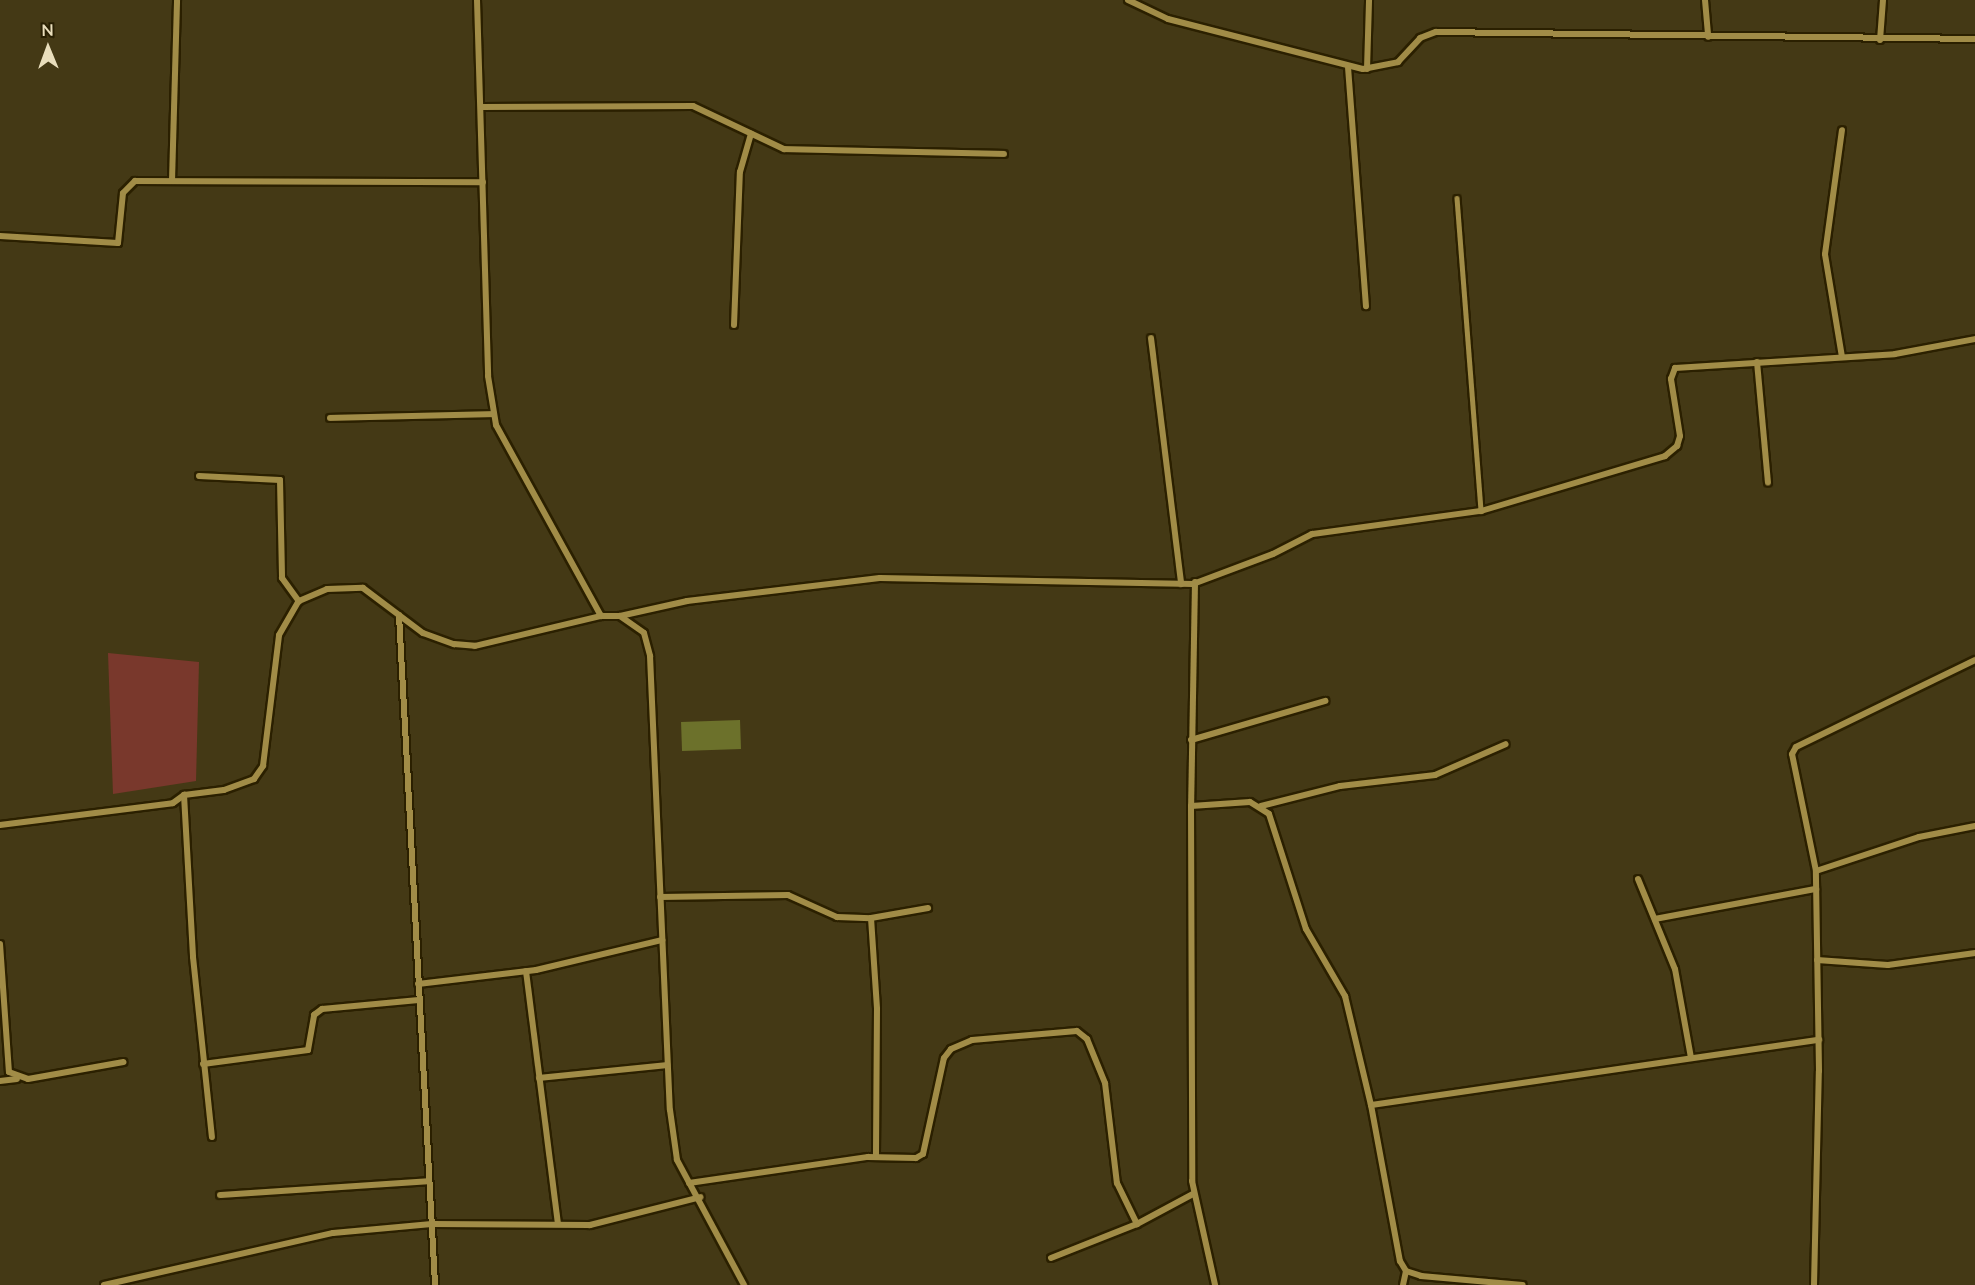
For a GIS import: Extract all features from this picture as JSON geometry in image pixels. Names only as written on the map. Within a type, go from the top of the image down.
[{"type":"street","points":[[172,181],[177,0]]},
{"type":"street","points":[[477,0],[488,376],[496,425],[601,616]]},
{"type":"street","points":[[1128,0],[1168,19],[1348,67],[1367,69],[1398,62],[1420,39],[1436,32],[1880,40],[1975,39]]},
{"type":"street","points":[[1367,69],[1369,0]]},
{"type":"street","points":[[1705,0],[1708,37]]},
{"type":"street","points":[[1880,40],[1882,0]]},
{"type":"street","points":[[1348,67],[1366,306]]},
{"type":"street","points":[[481,107],[693,106],[751,134],[800,152],[1004,154]]},
{"type":"street","points":[[1842,130],[1824,254],[1842,357]]},
{"type":"street","points":[[734,325],[740,172],[751,134]]},
{"type":"street","points":[[0,236],[112,245],[122,237],[125,187],[135,182],[483,182]]},
{"type":"street","points":[[1151,338],[1181,584]]},
{"type":"street","points":[[0,825],[173,803],[184,795],[254,779],[263,766],[279,635],[299,601],[327,589],[363,588],[435,639],[475,646],[601,616],[620,616],[687,601],[880,579],[1181,584],[1195,582],[1273,554],[1312,534],[1480,512],[1665,456],[1677,446],[1680,436],[1672,370],[1914,352],[1975,339]]},
{"type":"street","points":[[1757,362],[1768,483]]},
{"type":"street","points":[[330,418],[494,414]]},
{"type":"street","points":[[199,476],[280,480],[282,578],[299,601]]},
{"type":"street","points":[[1195,582],[1191,740],[1193,1194],[1215,1285]]},
{"type":"street","points":[[399,615],[435,1285]]},
{"type":"street","points":[[620,616],[644,633],[650,656],[667,1065],[677,1160],[689,1183],[701,1197],[744,1285]]},
{"type":"street","points":[[1814,1285],[1819,1040],[1816,872],[1792,761],[1796,747],[1975,660]]},
{"type":"street","points":[[1191,740],[1325,701]]},
{"type":"street","points":[[1261,806],[1340,786],[1435,775],[1506,744]]},
{"type":"street","points":[[184,795],[203,1064],[212,1137]]},
{"type":"street","points":[[1191,806],[1250,802],[1261,806],[1269,814],[1306,929],[1345,996],[1406,1271],[1403,1285]]},
{"type":"street","points":[[1816,872],[1919,837],[1975,826]]},
{"type":"street","points":[[1638,879],[1675,969],[1691,1058]]},
{"type":"street","points":[[1655,919],[1816,889]]},
{"type":"street","points":[[660,897],[788,895],[804,899],[826,916],[871,918],[928,908]]},
{"type":"street","points":[[871,918],[877,1009],[876,1157]]},
{"type":"street","points":[[418,984],[526,971],[662,940]]},
{"type":"street","points":[[0,944],[2,1005],[9,1072],[17,1079]]},
{"type":"street","points":[[1817,960],[1888,965],[1975,953]]},
{"type":"street","points":[[526,971],[558,1224]]},
{"type":"street","points":[[203,1064],[304,1052],[311,1047],[314,1015],[322,1009],[419,1000]]},
{"type":"street","points":[[689,1183],[876,1157],[916,1158],[923,1154],[944,1058],[960,1042],[1077,1031],[1087,1039],[1105,1083],[1117,1183],[1137,1224]]},
{"type":"street","points":[[1371,1106],[1819,1040]]},
{"type":"street","points":[[0,1081],[123,1062]]},
{"type":"street","points":[[539,1078],[667,1065]]},
{"type":"street","points":[[220,1195],[429,1181]]},
{"type":"street","points":[[1051,1258],[1137,1224],[1193,1194]]},
{"type":"street","points":[[104,1285],[313,1236],[432,1224],[606,1223],[701,1197]]},
{"type":"street","points":[[1406,1271],[1523,1285]]},
{"type":"lane","points":[[1457,198],[1480,512]]},
{"type":"shaded area","points":[[108,653],[199,662],[196,781],[113,794]]},
{"type":"building","points":[[740,720],[741,749],[682,751],[681,722]]}]
